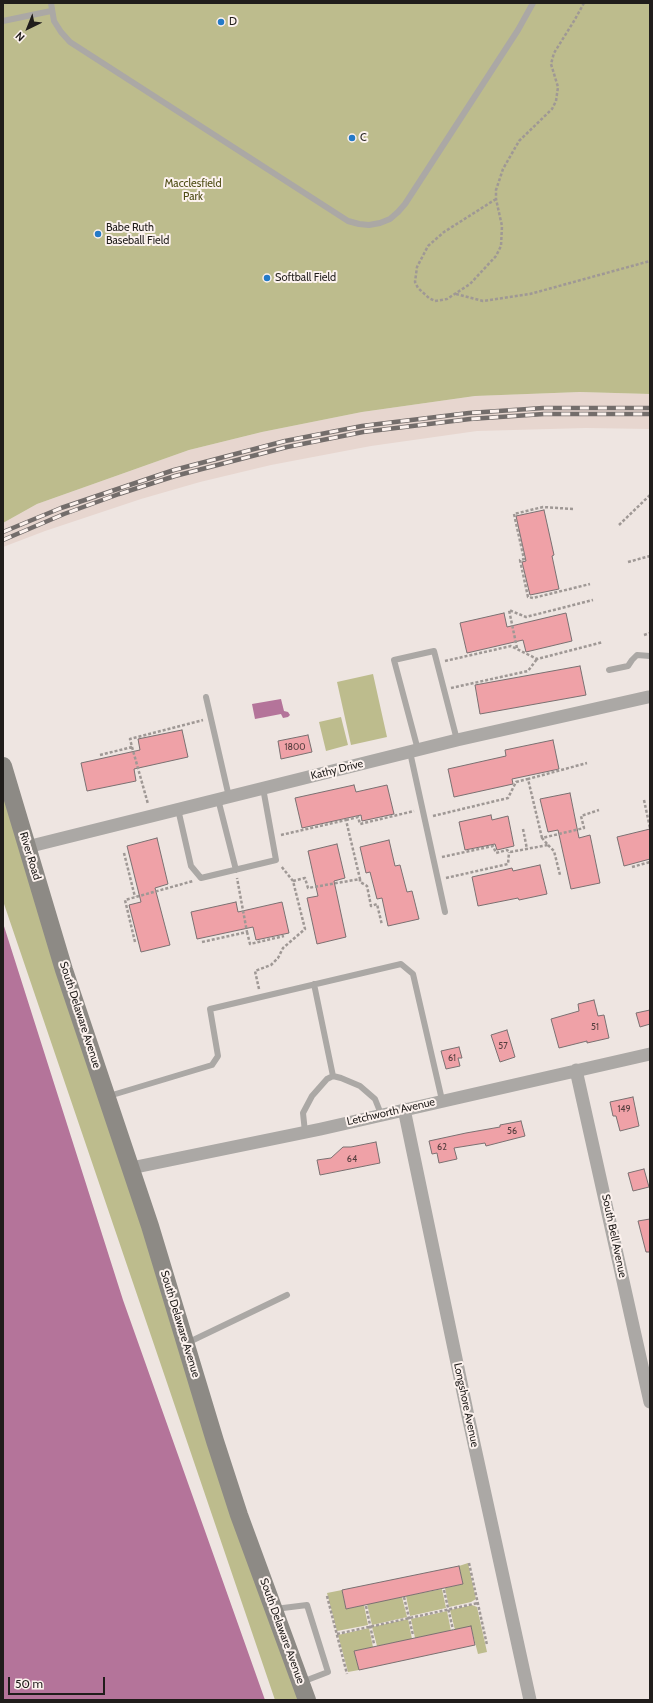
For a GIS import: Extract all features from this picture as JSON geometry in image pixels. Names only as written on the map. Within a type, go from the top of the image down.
[{"type":"main road","name":"River Road","points":[[3,766],[57,946]]},
{"type":"main road","name":"South Delaware Avenue","points":[[57,946],[131,1168],[240,1514],[307,1700]]},
{"type":"street","name":"Kathy Drive","points":[[27,847],[457,740],[649,696]]},
{"type":"street","name":"Letchworth Avenue","points":[[131,1168],[305,1132],[650,1054]]},
{"type":"street","name":"South Bell Avenue","points":[[576,1070],[650,1402]]},
{"type":"street","name":"Longshore Avenue","points":[[404,1109],[468,1416],[530,1700]]},
{"type":"lane","points":[[51,3],[51,11],[54,21],[70,42],[348,221],[369,225],[390,219],[405,204],[534,3]]},
{"type":"lane","points":[[3,21],[51,11]]},
{"type":"lane","points":[[445,912],[423,809],[414,751],[394,660],[434,651],[457,740]]},
{"type":"lane","points":[[609,670],[628,666],[638,655],[650,656]]},
{"type":"lane","points":[[206,697],[211,718],[236,870]]},
{"type":"lane","points":[[178,809],[191,866],[201,878],[236,870],[276,860],[263,788]]},
{"type":"lane","points":[[107,1097],[212,1065],[218,1056],[210,1009],[401,964],[413,974],[442,1100]]},
{"type":"lane","points":[[314,984],[333,1076]]},
{"type":"lane","points":[[305,1132],[303,1113],[312,1096],[327,1079],[333,1076],[342,1078],[360,1086],[374,1099],[381,1114]]},
{"type":"lane","points":[[186,1343],[287,1295]]},
{"type":"lane","points":[[274,1609],[307,1605],[328,1672],[301,1683]]},
{"type":"path","points":[[496,199],[433,240],[428,246],[417,266],[416,282],[422,293],[435,300],[447,299],[470,284],[496,256],[501,246],[502,226],[496,199],[496,190],[503,169],[519,141],[552,109],[556,101],[558,87],[552,64],[554,53],[584,3]]},
{"type":"path","points":[[456,294],[483,301],[530,294],[650,261]]},
{"type":"path","points":[[620,525],[650,495]]},
{"type":"path","points":[[573,509],[542,507],[514,514],[524,559],[520,560],[526,589],[528,597],[533,598],[590,584]]},
{"type":"path","points":[[628,562],[650,556]]},
{"type":"path","points":[[517,649],[509,610],[526,617],[593,600]]},
{"type":"path","points":[[644,635],[650,633]]},
{"type":"path","points":[[444,689],[528,671],[537,659],[603,642]]},
{"type":"path","points":[[437,663],[511,646],[537,659]]},
{"type":"path","points":[[151,816],[130,739],[211,718]]},
{"type":"path","points":[[100,755],[132,747]]},
{"type":"path","points":[[425,819],[508,798],[516,782],[587,763]]},
{"type":"path","points":[[528,779],[542,838],[554,851],[560,875]]},
{"type":"path","points":[[644,800],[650,828]]},
{"type":"path","points":[[272,837],[358,817],[360,824],[423,809]]},
{"type":"path","points":[[542,838],[584,828],[581,816],[599,810]]},
{"type":"path","points":[[346,820],[360,882],[367,886],[371,906],[377,904],[382,925]]},
{"type":"path","points":[[523,829],[527,849]]},
{"type":"path","points":[[434,858],[493,846],[496,853],[507,850],[509,852],[527,849],[548,844]]},
{"type":"path","points":[[438,880],[508,864],[509,852]]},
{"type":"path","points":[[124,853],[135,897]]},
{"type":"path","points":[[260,997],[255,971],[271,964],[278,958],[283,948],[305,929],[293,881],[276,860]]},
{"type":"path","points":[[632,867],[650,862]]},
{"type":"path","points":[[236,870],[250,944],[284,936]]},
{"type":"path","points":[[135,942],[125,900],[201,878]]},
{"type":"path","points":[[293,881],[305,878],[308,888],[360,879]]},
{"type":"path","points":[[202,942],[247,932]]},
{"type":"path","points":[[469,1563],[487,1645]]},
{"type":"path","points":[[444,1590],[453,1630]]},
{"type":"path","points":[[327,1596],[347,1674]]},
{"type":"path","points":[[404,1597],[413,1635]]},
{"type":"path","points":[[337,1634],[478,1603]]},
{"type":"path","points":[[366,1606],[374,1644]]},
{"type":"shaded area","points":[[580,392],[650,394],[650,429],[586,428],[477,431],[371,446],[271,465],[200,482],[141,499],[45,531],[3,547],[3,523],[37,504],[189,450],[262,432],[362,412],[475,396]]},
{"type":"shaded area","points":[[281,699],[284,711],[288,712],[290,715],[288,717],[283,718],[281,714],[255,719],[252,704]]},
{"type":"shaded area","points":[[3,923],[123,1300],[265,1700],[3,1700]]},
{"type":"green space","name":"Macclesfield Park","points":[[3,3],[650,3],[650,394],[580,392],[475,396],[362,412],[262,432],[189,450],[37,504],[3,523]]},
{"type":"green space","points":[[373,674],[387,737],[351,745],[337,682]]},
{"type":"green space","points":[[341,717],[348,745],[326,751],[319,722]]},
{"type":"green space","points":[[3,766],[307,1700],[275,1700],[3,901]]},
{"type":"green space","points":[[468,1563],[476,1599],[471,1602],[449,1607],[445,1588],[463,1584],[459,1566]]},
{"type":"green space","points":[[442,1589],[446,1608],[410,1616],[406,1596]]},
{"type":"green space","points":[[342,1590],[346,1609],[364,1605],[368,1625],[337,1631],[327,1593]]},
{"type":"green space","points":[[402,1597],[407,1617],[372,1625],[367,1604]]},
{"type":"green space","points":[[472,1605],[477,1607],[487,1652],[478,1654],[471,1627],[455,1630],[450,1610]]},
{"type":"green space","points":[[447,1611],[451,1631],[415,1638],[411,1619]]},
{"type":"green space","points":[[408,1619],[412,1639],[377,1646],[372,1627]]},
{"type":"green space","points":[[369,1628],[373,1647],[354,1651],[359,1670],[348,1672],[338,1635]]},
{"type":"building","points":[[544,510],[554,555],[552,556],[559,589],[530,595],[522,562],[526,561],[516,516]]},
{"type":"building","points":[[504,613],[507,627],[566,613],[572,641],[526,652],[523,640],[467,653],[460,623]]},
{"type":"building","points":[[580,666],[586,695],[480,714],[475,685]]},
{"type":"building","points":[[182,730],[188,757],[134,769],[136,781],[87,791],[81,763],[140,750],[138,739]]},
{"type":"building","points":[[308,735],[312,752],[281,759],[278,741]]},
{"type":"building","points":[[553,740],[559,769],[512,779],[513,784],[454,797],[448,769],[506,756],[505,750]]},
{"type":"building","points":[[354,785],[356,792],[387,785],[394,814],[362,821],[361,815],[302,828],[295,798]]},
{"type":"building","points":[[570,793],[579,838],[590,835],[600,883],[571,889],[558,830],[548,832],[540,799]]},
{"type":"building","points":[[491,815],[492,820],[508,816],[514,846],[497,850],[495,844],[465,850],[459,822]]},
{"type":"building","points":[[650,829],[650,859],[624,866],[617,837]]},
{"type":"building","points":[[157,838],[168,884],[155,888],[170,945],[141,952],[129,905],[141,902],[127,846]]},
{"type":"building","points":[[389,840],[395,866],[400,865],[407,892],[412,891],[419,919],[388,926],[382,898],[377,899],[370,872],[366,873],[360,847]]},
{"type":"building","points":[[337,844],[345,878],[334,881],[346,937],[317,944],[307,898],[318,896],[308,851]]},
{"type":"building","points":[[540,865],[547,894],[478,906],[472,877],[512,868],[513,871]]},
{"type":"building","points":[[236,902],[238,912],[282,902],[289,933],[256,940],[253,927],[197,939],[191,912]]},
{"type":"building","points":[[594,1000],[598,1016],[604,1015],[609,1038],[587,1043],[587,1041],[559,1048],[551,1019],[579,1011],[578,1004]]},
{"type":"building","points":[[650,1010],[650,1024],[640,1027],[636,1013]]},
{"type":"building","points":[[507,1030],[515,1057],[500,1062],[491,1035]]},
{"type":"building","points":[[459,1047],[462,1058],[458,1058],[460,1066],[446,1069],[441,1051]]},
{"type":"building","points":[[633,1097],[639,1126],[620,1131],[616,1116],[613,1116],[610,1102]]},
{"type":"building","points":[[521,1121],[525,1136],[486,1146],[485,1143],[454,1148],[457,1159],[439,1163],[437,1153],[432,1154],[429,1141],[500,1127],[500,1125]]},
{"type":"building","points":[[376,1142],[380,1163],[320,1175],[317,1160],[331,1158],[343,1147]]},
{"type":"building","points":[[644,1169],[649,1187],[633,1191],[628,1173]]},
{"type":"building","points":[[650,1219],[650,1252],[646,1252],[638,1221]]},
{"type":"building","points":[[459,1566],[463,1584],[346,1609],[342,1590]]},
{"type":"building","points":[[471,1626],[475,1645],[359,1670],[354,1651]]},
{"type":"railway","points":[[3,532],[61,508],[174,470],[285,441],[362,426],[469,413],[543,408],[650,408]]},
{"type":"railway","points":[[3,540],[64,514],[175,476],[287,447],[363,432],[470,419],[544,414],[650,414]]},
{"type":"place","name":"D","points":[[221,22]]},
{"type":"place","name":"C","points":[[352,138]]},
{"type":"place","name":"Babe Ruth Baseball Field","points":[[98,234]]},
{"type":"place","name":"Softball Field","points":[[267,278]]}]
